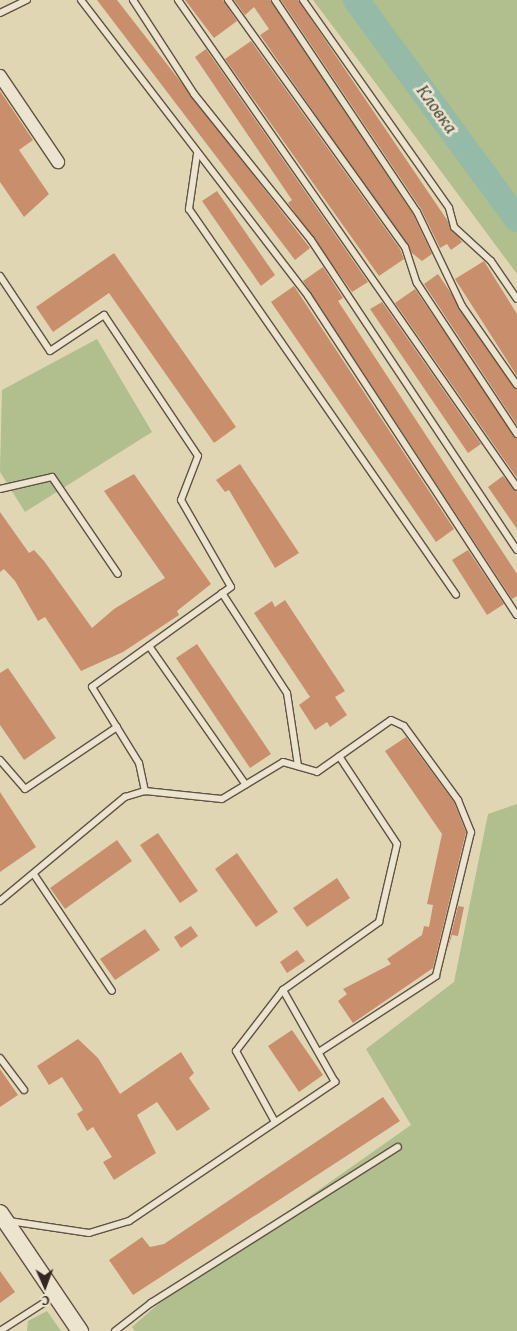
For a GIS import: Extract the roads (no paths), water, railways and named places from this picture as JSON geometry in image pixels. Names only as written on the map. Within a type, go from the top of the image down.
[{"type":"street","points":[[0,76],[58,162]]},
{"type":"street","points":[[3,1217],[80,1331]]},
{"type":"lane","points":[[0,13],[27,0]]},
{"type":"lane","points":[[81,0],[197,154],[308,296],[517,615]]},
{"type":"lane","points":[[133,0],[194,94],[311,240],[517,550]]},
{"type":"lane","points":[[178,0],[517,488]]},
{"type":"lane","points":[[228,0],[405,246],[417,283],[517,434]]},
{"type":"lane","points":[[274,0],[417,212],[462,306],[517,385]]},
{"type":"lane","points":[[303,0],[450,208],[454,227],[491,260],[517,298]]},
{"type":"lane","points":[[197,154],[189,209],[456,594]]},
{"type":"lane","points":[[0,276],[50,351],[104,315],[198,456],[182,500],[231,587],[92,687],[139,763],[145,791]]},
{"type":"lane","points":[[0,489],[52,477],[118,574]]},
{"type":"lane","points":[[222,594],[287,692],[298,766]]},
{"type":"lane","points":[[149,646],[246,785]]},
{"type":"lane","points":[[0,901],[35,876],[125,797],[145,791],[222,799],[283,762],[317,772],[391,720],[404,726],[458,800],[471,832],[436,976],[319,1052]]},
{"type":"lane","points":[[0,760],[25,789],[117,727]]},
{"type":"lane","points":[[275,1122],[236,1051],[283,990],[379,922],[397,844],[339,756]]},
{"type":"lane","points":[[35,876],[112,991]]},
{"type":"lane","points":[[3,1217],[89,1233],[129,1221],[335,1082],[283,990]]},
{"type":"lane","points":[[0,1058],[24,1090]]},
{"type":"lane","points":[[115,1331],[151,1303],[398,1147]]},
{"type":"lane","points":[[0,1331],[56,1295]]},
{"type":"waterway","name":"Кловка","points":[[356,0],[517,219]]}]
